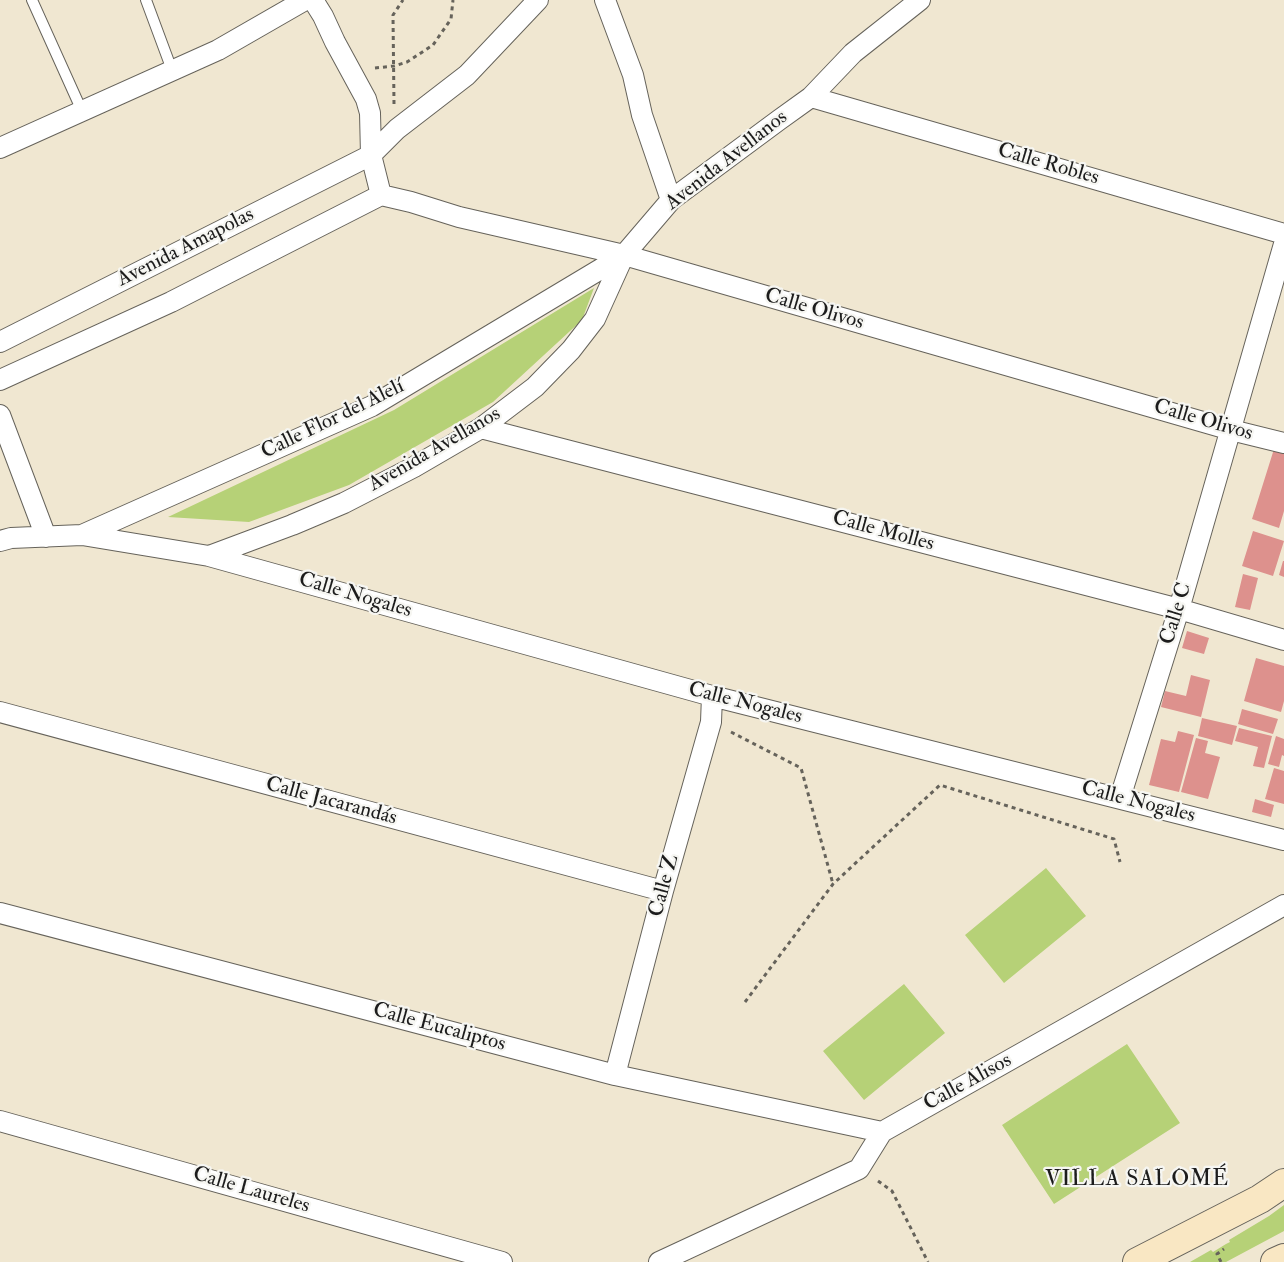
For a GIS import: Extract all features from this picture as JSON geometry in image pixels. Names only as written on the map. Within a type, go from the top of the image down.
[{"type":"main road","points":[[1137,1262],[1260,1199],[1284,1184]]},
{"type":"main road","points":[[1275,1262],[1284,1258]]},
{"type":"street","points":[[0,148],[218,50],[304,0]]},
{"type":"street","points":[[313,0],[366,99],[370,113],[371,155],[381,195]]},
{"type":"street","name":"Avenida Amapolas","points":[[0,342],[371,155],[397,129],[467,75],[538,0]]},
{"type":"street","points":[[604,0],[634,75],[642,115],[671,200]]},
{"type":"street","name":"Avenida Avellanos","points":[[0,542],[11,538],[82,535],[209,556],[344,503],[414,467],[482,428],[535,387],[571,350],[594,319],[624,255],[671,200],[811,97],[853,53],[920,0]]},
{"type":"street","name":"Calle Robles","points":[[811,97],[1284,234]]},
{"type":"street","name":"Avenida Amapolas","points":[[0,380],[171,302],[381,195]]},
{"type":"street","name":"Calle Olivos","points":[[381,195],[459,217],[624,255],[1231,430],[1284,443]]},
{"type":"street","name":"Calle C","points":[[1120,798],[1179,609],[1284,244]]},
{"type":"street","name":"Calle Flor del Alelí","points":[[82,535],[372,406],[624,255]]},
{"type":"street","points":[[0,415],[46,536]]},
{"type":"street","name":"Calle Molles","points":[[482,428],[1179,609],[1284,640]]},
{"type":"street","name":"Calle Nogales","points":[[209,556],[712,696],[1284,840]]},
{"type":"street","name":"Calle Z","points":[[615,1075],[662,891],[711,722],[712,696]]},
{"type":"street","name":"Calle Jacarandás","points":[[0,712],[662,891]]},
{"type":"street","name":"Calle Alisos","points":[[858,1169],[882,1132],[1284,905]]},
{"type":"street","name":"Calle Eucaliptos","points":[[1,917],[615,1075],[882,1132]]},
{"type":"street","name":"Calle Laureles","points":[[0,1121],[502,1262]]},
{"type":"street","points":[[659,1262],[858,1169]]},
{"type":"lane","points":[[32,0],[82,111]]},
{"type":"lane","points":[[146,0],[172,70]]},
{"type":"path","points":[[397,129],[393,98],[393,15],[402,0]]},
{"type":"path","points":[[352,71],[394,66],[408,62],[433,45],[451,20],[452,0]]},
{"type":"path","points":[[711,722],[801,768],[833,884]]},
{"type":"path","points":[[745,1002],[833,884],[940,785],[1114,839],[1120,862]]},
{"type":"path","points":[[858,1169],[892,1191],[928,1262]]},
{"type":"path","points":[[1221,1262],[1217,1254],[1228,1247]]},
{"type":"green space","points":[[594,288],[582,320],[493,402],[349,485],[249,522],[168,517],[394,410]]},
{"type":"green space","points":[[1046,868],[1086,916],[1004,983],[965,935]]},
{"type":"green space","points":[[904,984],[945,1033],[864,1100],[823,1051]]},
{"type":"green space","points":[[1127,1044],[1180,1123],[1054,1204],[1002,1125]]},
{"type":"green space","points":[[1284,1205],[1284,1231],[1226,1262],[1190,1262],[1230,1242],[1229,1240]]},
{"type":"building","points":[[1274,449],[1284,452],[1284,511],[1279,528],[1252,519]]},
{"type":"building","points":[[1253,531],[1284,541],[1273,576],[1242,566]]},
{"type":"building","points":[[1284,561],[1284,577],[1279,575]]},
{"type":"building","points":[[1243,574],[1258,578],[1250,610],[1235,607]]},
{"type":"building","points":[[1187,631],[1209,638],[1204,654],[1182,648]]},
{"type":"building","points":[[1256,658],[1284,666],[1284,701],[1281,712],[1244,701]]},
{"type":"building","points":[[1191,675],[1210,680],[1201,717],[1161,707],[1165,691],[1186,696]]},
{"type":"building","points":[[1242,709],[1278,719],[1273,734],[1238,724]]},
{"type":"building","points":[[1202,718],[1237,726],[1232,745],[1198,736]]},
{"type":"building","points":[[1239,728],[1272,736],[1264,768],[1253,766],[1258,747],[1235,741]]},
{"type":"building","points":[[1178,731],[1194,735],[1179,792],[1149,785],[1161,739],[1175,742]]},
{"type":"building","points":[[1276,736],[1284,739],[1284,756],[1282,755],[1279,767],[1268,764]]},
{"type":"building","points":[[1196,738],[1208,741],[1205,753],[1220,757],[1208,799],[1181,792]]},
{"type":"building","points":[[1274,768],[1284,771],[1284,804],[1265,799]]},
{"type":"building","points":[[1255,799],[1274,805],[1271,817],[1252,812]]},
{"type":"district","name":"VILLA SALOMÉ","points":[[1137,1180]]}]
